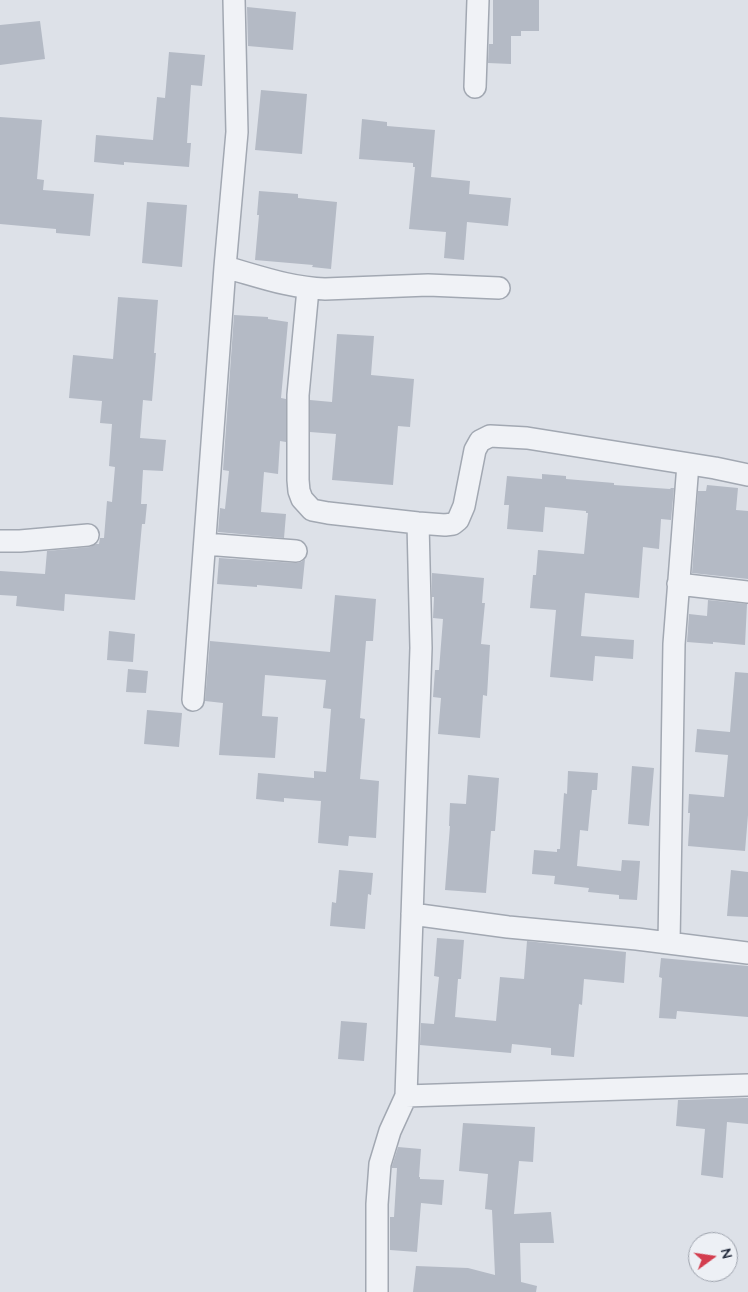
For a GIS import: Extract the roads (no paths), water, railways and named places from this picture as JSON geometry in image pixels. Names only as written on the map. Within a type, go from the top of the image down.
[{"type":"street","points":[[193,700],[225,267],[237,132],[234,0]]},
{"type":"street","points":[[475,87],[478,0]]},
{"type":"street","points":[[225,267],[308,289],[428,285],[499,288]]},
{"type":"street","points":[[308,289],[298,395],[298,480],[302,499],[312,510],[445,526],[453,524],[458,520],[464,506],[475,450],[480,440],[490,436],[527,438],[715,468],[748,476]]},
{"type":"street","points":[[669,943],[674,644],[688,464]]},
{"type":"street","points":[[377,1292],[377,1204],[380,1164],[390,1130],[406,1096],[421,648],[418,523]]},
{"type":"street","points":[[0,541],[37,540],[88,534]]},
{"type":"street","points":[[205,544],[296,551]]},
{"type":"street","points":[[678,584],[748,592]]},
{"type":"street","points":[[412,914],[508,927],[748,953]]},
{"type":"street","points":[[406,1096],[748,1085]]}]
